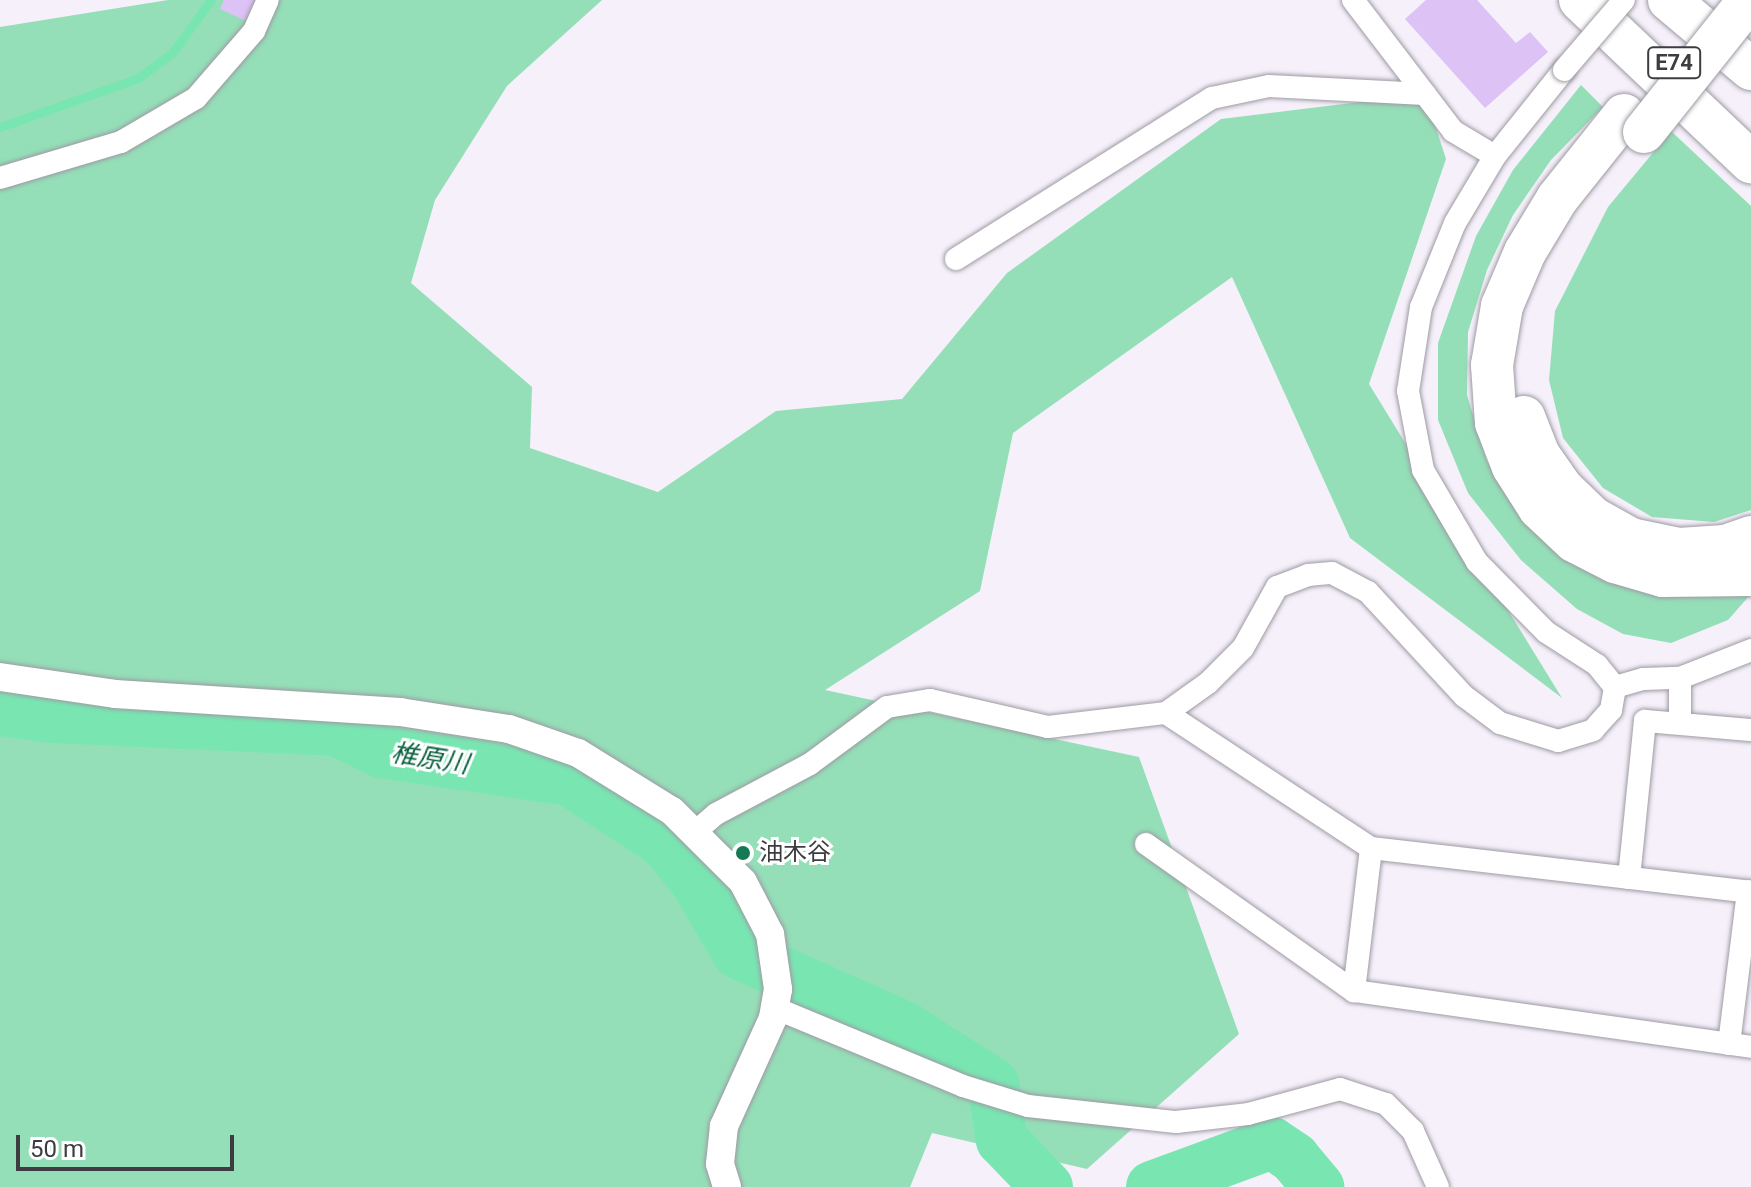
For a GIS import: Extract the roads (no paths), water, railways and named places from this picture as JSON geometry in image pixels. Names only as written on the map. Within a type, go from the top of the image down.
[{"type":"highway","points":[[1580,0],[1751,162]]},
{"type":"highway","name":"E74","points":[[1596,0],[1751,126]]},
{"type":"highway","name":"E74","points":[[1669,0],[1751,69]]},
{"type":"highway","points":[[1716,0],[1634,124],[1547,268],[1528,317],[1519,371],[1524,417],[1539,455],[1562,488],[1593,518],[1631,539],[1679,549],[1725,546],[1751,537]]},
{"type":"highway","points":[[1749,0],[1634,124],[1557,199],[1525,252],[1502,306],[1492,365],[1496,423],[1513,467],[1539,508],[1574,541],[1615,562],[1663,576],[1751,575]]},
{"type":"street","points":[[0,178],[121,142],[196,98],[254,31],[268,0]]},
{"type":"street","points":[[1353,0],[1453,131],[1495,156]]},
{"type":"street","points":[[694,833],[716,814],[810,764],[887,707],[930,700],[1048,727],[1166,713],[1208,683],[1243,648],[1277,587],[1308,575],[1332,573],[1368,592],[1464,696],[1500,723],[1558,741],[1593,730],[1611,710],[1615,687],[1597,665],[1546,632],[1477,562],[1423,470],[1408,391],[1421,307],[1455,223],[1495,156],[1624,0]]},
{"type":"street","points":[[956,259],[1212,98],[1269,86],[1425,94]]},
{"type":"street","points":[[1615,687],[1643,679],[1680,678],[1751,650]]},
{"type":"street","points":[[0,677],[115,694],[400,712],[509,729],[578,753],[672,811],[743,882],[770,934],[776,986],[724,1126],[720,1164],[727,1187]]},
{"type":"street","points":[[1680,678],[1680,721]]},
{"type":"street","points":[[1146,844],[1354,991],[1740,1046],[1750,891],[1371,848],[1166,713]]},
{"type":"street","points":[[1629,878],[1645,721],[1680,721],[1751,730]]},
{"type":"street","points":[[1354,991],[1371,848]]},
{"type":"street","points":[[776,986],[963,1086],[1028,1106],[1176,1122],[1248,1114],[1340,1089],[1386,1104],[1413,1131],[1438,1187]]},
{"type":"waterway","points":[[0,127],[138,78],[172,53],[211,0]]},
{"type":"waterway","name":"椎原川","points":[[0,710],[53,717],[337,730],[381,752],[569,780],[664,842],[696,881],[738,953],[904,1027],[993,1084],[1002,1140],[1047,1187]]},
{"type":"waterway","points":[[1152,1187],[1272,1143],[1294,1158],[1318,1187]]},
{"type":"place","name":"油木谷","points":[[743,853]]}]
